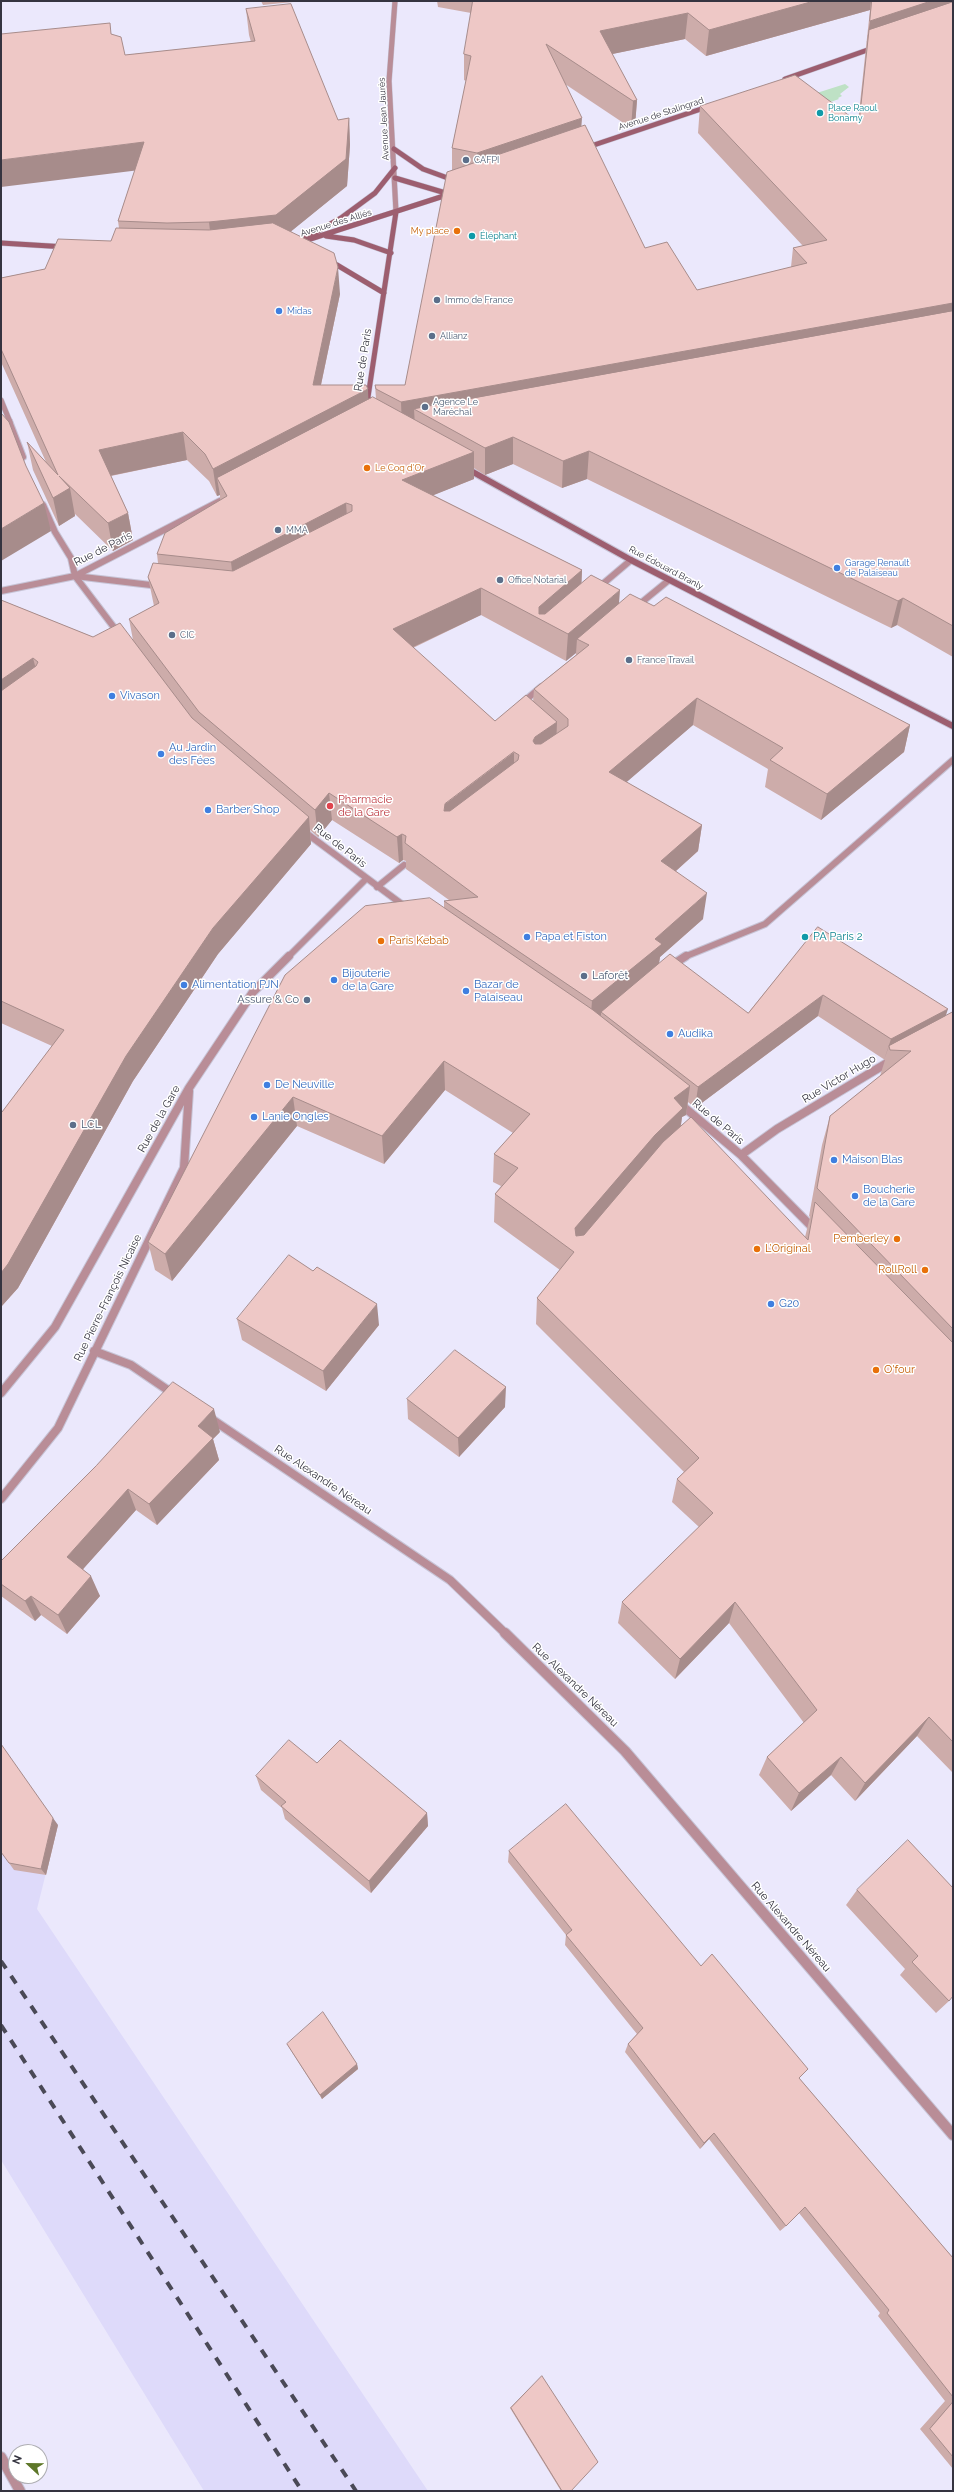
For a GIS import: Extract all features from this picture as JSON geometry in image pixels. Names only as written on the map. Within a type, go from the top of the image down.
[{"type":"main road","points":[[777,82],[884,44]]},
{"type":"main road","name":"Avenue de Stalingrad","points":[[582,149],[718,103]]},
{"type":"main road","points":[[394,149],[413,166],[436,176],[465,182]]},
{"type":"main road","name":"Avenue des Alliés","points":[[395,168],[375,193],[347,214],[294,244],[325,236],[396,212]]},
{"type":"main road","points":[[395,178],[449,194]]},
{"type":"main road","points":[[396,212],[456,192]]},
{"type":"main road","name":"Rue de Paris","points":[[373,415],[368,397],[396,212]]},
{"type":"main road","points":[[325,236],[354,240],[391,253]]},
{"type":"main road","points":[[1,243],[74,248]]},
{"type":"main road","points":[[323,261],[337,265],[384,293]]},
{"type":"main road","name":"Rue Édouard Branly","points":[[455,462],[631,560],[953,726]]},
{"type":"street","name":"Avenue Jean Jaurès","points":[[395,1],[389,81],[394,149],[396,212]]},
{"type":"street","points":[[1,400],[25,465]]},
{"type":"street","name":"Rue de Paris","points":[[124,641],[75,576],[226,498]]},
{"type":"street","points":[[40,500],[55,532],[72,558],[75,576]]},
{"type":"street","points":[[592,594],[631,560]]},
{"type":"street","points":[[1,591],[75,576],[165,586]]},
{"type":"street","points":[[628,613],[669,580]]},
{"type":"street","points":[[522,714],[516,709],[547,682]]},
{"type":"street","points":[[662,973],[680,959],[766,924],[953,760]]},
{"type":"street","name":"Rue de Paris","points":[[295,824],[377,888],[412,911]]},
{"type":"street","points":[[377,888],[404,865]]},
{"type":"street","name":"Rue de la Gare","points":[[1,1393],[55,1327],[189,1088],[253,992],[366,879]]},
{"type":"street","name":"Rue Victor Hugo","points":[[741,1155],[777,1129],[899,1057]]},
{"type":"street","name":"Rue Pierre-François Nicaise","points":[[1,1499],[58,1428],[184,1168],[189,1088]]},
{"type":"street","name":"Rue de Paris","points":[[672,1098],[700,1125],[741,1155],[821,1236]]},
{"type":"street","points":[[94,1351],[131,1365],[183,1400]]},
{"type":"street","name":"Rue Alexandre Néreau","points":[[203,1414],[450,1580],[625,1751],[953,2135]]},
{"type":"street","points":[[1,2457],[20,2491]]},
{"type":"shaded area","points":[[1,1744],[58,1825],[37,1909],[428,2491],[204,2491],[1,2160]]},
{"type":"green space","points":[[845,84],[849,87],[840,94],[842,96],[838,98],[839,99],[825,104],[801,98]]},
{"type":"building","points":[[473,1],[814,1],[709,30],[688,13],[600,31],[637,100],[633,101],[546,44],[582,118],[477,153],[452,148],[471,56],[464,54]]},
{"type":"building","points":[[872,1],[931,1],[870,21]]},
{"type":"building","points":[[953,2],[953,303],[401,402],[376,389],[375,385],[405,385],[447,172],[585,125],[645,248],[667,242],[697,290],[807,263],[793,248],[827,240],[700,106],[795,75],[859,123],[869,30]]},
{"type":"building","points":[[291,4],[338,120],[349,118],[346,159],[276,215],[209,222],[167,223],[118,221],[144,142],[1,160],[1,34],[110,23],[111,34],[121,37],[125,55],[255,41],[246,9]]},
{"type":"building","points":[[273,223],[334,253],[338,267],[313,385],[366,385],[368,389],[213,469],[205,454],[183,432],[99,450],[128,513],[108,523],[59,476],[70,488],[53,498],[27,442],[58,475],[1,349],[1,278],[45,269],[58,239],[111,241],[116,228],[209,230]]},
{"type":"building","points":[[953,311],[953,626],[903,598],[898,601],[589,451],[563,461],[513,437],[485,448],[414,409]]},
{"type":"building","points":[[373,397],[474,452],[402,480],[582,570],[539,607],[539,614],[545,614],[591,575],[620,590],[568,634],[481,588],[393,629],[495,721],[526,695],[557,722],[535,737],[533,741],[535,744],[541,744],[568,726],[568,719],[534,689],[589,645],[577,639],[630,594],[654,606],[666,597],[910,725],[827,794],[770,760],[783,748],[697,698],[609,772],[702,825],[661,861],[707,893],[655,939],[662,944],[592,1001],[444,901],[478,897],[405,843],[406,836],[402,834],[397,837],[329,793],[315,810],[199,712],[129,619],[159,603],[148,577],[153,563],[233,571],[352,511],[352,505],[346,503],[231,562],[157,554],[165,533],[227,496],[217,478]],"holes":[[[514,752],[519,755],[518,760],[450,811],[444,811],[445,804]]]},
{"type":"building","points":[[1,413],[9,422],[26,466],[44,503],[1,529]]},
{"type":"building","points":[[1,600],[93,637],[120,623],[192,718],[309,817],[213,928],[126,1056],[8,1264],[1,1273],[1,1111],[2,1112],[64,1030],[1,1001],[1,691],[36,666],[38,662],[33,658],[1,680]]},
{"type":"building","points":[[430,898],[593,1010],[690,1086],[674,1098],[683,1108],[655,1135],[575,1228],[576,1236],[584,1235],[663,1142],[691,1117],[808,1240],[815,1202],[953,1343],[953,1742],[929,1717],[865,1783],[841,1757],[799,1793],[767,1757],[817,1710],[735,1602],[680,1659],[622,1602],[713,1513],[677,1479],[699,1458],[537,1298],[574,1252],[495,1194],[518,1168],[494,1154],[530,1114],[444,1061],[382,1136],[293,1097],[165,1254],[148,1242],[285,975],[365,906]]},
{"type":"building","points":[[818,927],[948,1009],[891,1039],[823,995],[698,1087],[601,1012],[670,954],[748,1013]]},
{"type":"building","points":[[953,1012],[953,1329],[817,1188],[830,1116],[911,1051],[890,1050],[889,1046]]},
{"type":"building","points":[[289,1255],[313,1271],[317,1267],[377,1304],[323,1371],[237,1319]]},
{"type":"building","points":[[455,1350],[506,1387],[458,1438],[407,1399]]},
{"type":"building","points":[[173,1382],[214,1409],[198,1426],[213,1438],[149,1504],[128,1489],[67,1557],[91,1576],[58,1615],[31,1596],[25,1601],[1,1584],[1,1561],[96,1466]]},
{"type":"building","points":[[289,1740],[317,1763],[340,1740],[427,1813],[369,1881],[281,1806],[286,1802],[256,1776]]},
{"type":"building","points":[[1,1744],[53,1818],[41,1869],[9,1863],[1,1852]]},
{"type":"building","points":[[566,1804],[701,1966],[712,1954],[808,2069],[799,2078],[953,2258],[953,2397],[887,2313],[889,2310],[805,2207],[786,2226],[714,2133],[704,2143],[628,2044],[643,2028],[566,1935],[572,1930],[509,1851]]},
{"type":"building","points":[[908,1840],[953,1888],[953,1996],[949,2001],[912,1962],[918,1956],[857,1890]]},
{"type":"building","points":[[323,2012],[357,2064],[320,2095],[287,2044]]},
{"type":"building","points":[[542,2376],[598,2462],[571,2491],[562,2491],[511,2408]]},
{"type":"building","points":[[953,2402],[953,2457],[930,2429]]},
{"type":"railway","points":[[1,1961],[356,2491]]},
{"type":"railway","points":[[1,2025],[302,2491]]},
{"type":"place","name":"Place Raoul Bonamy","points":[[820,113]]},
{"type":"place","name":"CAFPI","points":[[466,160]]},
{"type":"place","name":"My place","points":[[457,231]]},
{"type":"place","name":"Éléphant","points":[[472,236]]},
{"type":"place","name":"Immo de France","points":[[437,300]]},
{"type":"place","name":"Midas","points":[[279,311]]},
{"type":"place","name":"Allianz","points":[[432,336]]},
{"type":"place","name":"Agence Le Maréchal","points":[[425,407]]},
{"type":"place","name":"Le Coq d'Or","points":[[367,468]]},
{"type":"place","name":"MMA","points":[[278,530]]},
{"type":"place","name":"Garage Renault de Palaiseau","points":[[837,568]]},
{"type":"place","name":"Office Notarial","points":[[500,580]]},
{"type":"place","name":"CIC","points":[[172,635]]},
{"type":"place","name":"France Travail","points":[[629,660]]},
{"type":"place","name":"Vivason","points":[[112,696]]},
{"type":"place","name":"Au Jardin des Fées","points":[[161,754]]},
{"type":"place","name":"Pharmacie de la Gare","points":[[330,806]]},
{"type":"place","name":"Barber Shop","points":[[208,810]]},
{"type":"place","name":"Papa et Fiston","points":[[527,937]]},
{"type":"place","name":"PA Paris 2","points":[[805,937]]},
{"type":"place","name":"Paris Kebab","points":[[381,941]]},
{"type":"place","name":"Laforêt","points":[[584,976]]},
{"type":"place","name":"Bijouterie de la Gare","points":[[334,980]]},
{"type":"place","name":"Alimentation PJN","points":[[184,985]]},
{"type":"place","name":"Bazar de Palaiseau","points":[[466,991]]},
{"type":"place","name":"Assure & Co","points":[[307,1000]]},
{"type":"place","name":"Audika","points":[[670,1034]]},
{"type":"place","name":"De Neuville","points":[[267,1085]]},
{"type":"place","name":"Lanie Ongles","points":[[254,1117]]},
{"type":"place","name":"LCL","points":[[73,1125]]},
{"type":"place","name":"Maison Blas","points":[[834,1160]]},
{"type":"place","name":"Boucherie de la Gare","points":[[855,1196]]},
{"type":"place","name":"Pemberley","points":[[897,1239]]},
{"type":"place","name":"L’Original","points":[[757,1249]]},
{"type":"place","name":"RollRoll","points":[[925,1270]]},
{"type":"place","name":"G20","points":[[771,1304]]},
{"type":"place","name":"O'four","points":[[876,1370]]}]
